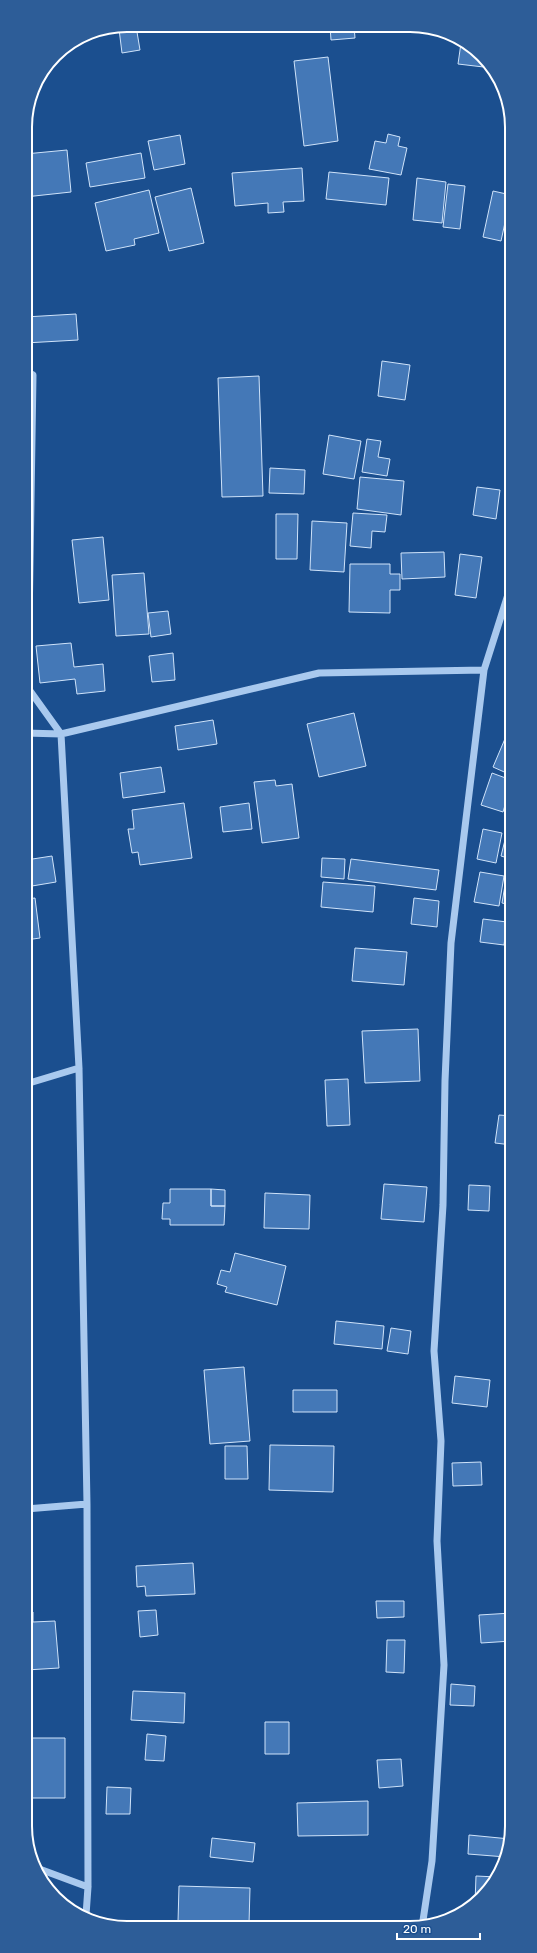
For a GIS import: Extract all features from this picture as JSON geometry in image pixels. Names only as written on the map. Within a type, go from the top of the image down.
[{"type":"street","points":[[32,374],[32,438]]},
{"type":"street","points":[[423,1920],[432,1861],[444,1665],[437,1541],[441,1442],[434,1351],[443,1205],[445,1081],[451,951],[484,670],[505,604]]},
{"type":"street","points":[[32,733],[61,734],[319,672],[484,670]]},
{"type":"street","points":[[32,694],[61,734],[79,1068],[87,1504],[88,1887],[86,1912]]},
{"type":"street","points":[[32,1082],[79,1068]]},
{"type":"street","points":[[32,1509],[87,1504]]},
{"type":"street","points":[[44,1871],[88,1887]]},
{"type":"building","points":[[119,32],[137,32],[140,50],[122,53]]},
{"type":"building","points":[[330,32],[354,32],[355,38],[331,40]]},
{"type":"building","points":[[460,47],[483,67],[458,64]]},
{"type":"building","points":[[328,57],[338,141],[304,146],[294,61]]},
{"type":"building","points":[[388,134],[400,137],[398,146],[407,148],[401,175],[369,169],[375,141],[386,143]]},
{"type":"building","points":[[180,135],[185,164],[154,170],[148,141]]},
{"type":"building","points":[[67,150],[71,192],[32,196],[32,153]]},
{"type":"building","points":[[141,153],[145,178],[90,187],[86,163]]},
{"type":"building","points":[[302,168],[304,201],[283,202],[284,212],[268,213],[268,203],[235,206],[232,173]]},
{"type":"building","points":[[329,172],[389,178],[386,205],[326,199]]},
{"type":"building","points":[[417,178],[446,182],[442,223],[413,220]]},
{"type":"building","points":[[448,184],[465,186],[460,229],[443,227]]},
{"type":"building","points":[[191,188],[204,243],[169,251],[155,197]]},
{"type":"building","points":[[149,190],[159,233],[134,239],[135,245],[106,251],[95,203]]},
{"type":"building","points":[[493,191],[505,194],[505,223],[501,241],[483,237]]},
{"type":"building","points":[[76,314],[78,340],[32,343],[32,317]]},
{"type":"building","points":[[382,361],[410,365],[405,400],[378,396]]},
{"type":"building","points":[[259,376],[263,496],[222,497],[218,378]]},
{"type":"building","points":[[329,435],[361,441],[354,479],[323,474]]},
{"type":"building","points":[[367,439],[381,441],[378,457],[390,459],[387,476],[362,472]]},
{"type":"building","points":[[270,468],[305,470],[304,494],[269,493]]},
{"type":"building","points":[[360,477],[404,481],[401,515],[357,509]]},
{"type":"building","points":[[477,487],[500,490],[496,519],[473,515]]},
{"type":"building","points":[[353,513],[387,515],[385,532],[372,531],[371,548],[350,546]]},
{"type":"building","points":[[276,514],[298,514],[297,559],[276,559]]},
{"type":"building","points":[[312,521],[347,523],[344,572],[310,570]]},
{"type":"building","points":[[103,537],[109,600],[79,603],[72,540]]},
{"type":"building","points":[[444,552],[445,577],[402,579],[401,553]]},
{"type":"building","points":[[460,554],[482,557],[476,598],[455,595]]},
{"type":"building","points":[[350,564],[390,564],[390,574],[400,574],[400,590],[390,590],[390,613],[349,612]]},
{"type":"building","points":[[144,573],[149,634],[116,636],[112,575]]},
{"type":"building","points":[[168,611],[171,634],[151,637],[148,613]]},
{"type":"building","points":[[71,643],[74,667],[103,664],[105,691],[77,694],[75,679],[40,683],[36,646]]},
{"type":"building","points":[[173,653],[175,680],[152,682],[149,656]]},
{"type":"building","points":[[354,713],[366,766],[319,777],[307,724]]},
{"type":"building","points":[[213,720],[217,744],[178,750],[175,726]]},
{"type":"building","points":[[505,739],[505,772],[493,767]]},
{"type":"building","points":[[161,767],[165,792],[123,798],[120,773]]},
{"type":"building","points":[[492,773],[505,778],[505,805],[503,812],[481,805]]},
{"type":"building","points":[[275,780],[276,786],[292,784],[299,838],[262,843],[254,782]]},
{"type":"building","points":[[184,803],[192,858],[140,865],[138,852],[132,853],[128,829],[134,829],[132,810]]},
{"type":"building","points":[[249,803],[252,829],[223,832],[220,807]]},
{"type":"building","points":[[483,829],[502,833],[496,863],[477,859]]},
{"type":"building","points":[[505,840],[505,857],[501,856]]},
{"type":"building","points":[[52,856],[56,882],[32,886],[32,859]]},
{"type":"building","points":[[322,858],[345,859],[344,879],[321,877]]},
{"type":"building","points":[[351,859],[439,870],[436,890],[348,879]]},
{"type":"building","points":[[480,872],[504,876],[499,906],[474,902]]},
{"type":"building","points":[[323,882],[375,886],[373,912],[321,907]]},
{"type":"building","points":[[505,885],[505,904],[502,903]]},
{"type":"building","points":[[32,898],[35,898],[40,938],[32,939]]},
{"type":"building","points":[[414,898],[439,901],[437,927],[411,924]]},
{"type":"building","points":[[483,919],[505,922],[504,945],[480,942]]},
{"type":"building","points":[[355,948],[407,952],[404,985],[352,981]]},
{"type":"building","points":[[418,1029],[420,1081],[365,1083],[362,1031]]},
{"type":"building","points":[[348,1079],[350,1125],[327,1126],[325,1080]]},
{"type":"building","points":[[499,1115],[505,1115],[505,1144],[495,1143]]},
{"type":"building","points":[[384,1184],[427,1187],[424,1222],[381,1219]]},
{"type":"building","points":[[469,1185],[490,1186],[489,1211],[468,1210]]},
{"type":"building","points":[[170,1189],[211,1189],[211,1206],[225,1206],[224,1225],[170,1225],[170,1219],[162,1219],[163,1203],[170,1203]]},
{"type":"building","points":[[211,1189],[225,1190],[225,1206],[211,1206]]},
{"type":"building","points":[[265,1193],[310,1195],[309,1229],[264,1228]]},
{"type":"building","points":[[235,1253],[286,1266],[277,1305],[225,1292],[227,1287],[217,1284],[221,1270],[230,1272]]},
{"type":"building","points":[[336,1321],[384,1326],[382,1349],[334,1344]]},
{"type":"building","points":[[391,1328],[411,1331],[408,1354],[387,1351]]},
{"type":"building","points":[[244,1367],[250,1441],[210,1444],[204,1370]]},
{"type":"building","points":[[455,1376],[490,1380],[487,1407],[452,1403]]},
{"type":"building","points":[[293,1390],[337,1390],[337,1412],[293,1412]]},
{"type":"building","points":[[270,1445],[334,1446],[333,1492],[269,1490]]},
{"type":"building","points":[[225,1446],[247,1446],[248,1479],[225,1479]]},
{"type":"building","points":[[481,1462],[482,1485],[453,1486],[452,1463]]},
{"type":"building","points":[[193,1563],[195,1594],[146,1596],[145,1586],[137,1587],[136,1566]]},
{"type":"building","points":[[376,1601],[404,1601],[404,1617],[377,1618]]},
{"type":"building","points":[[156,1610],[158,1635],[140,1637],[138,1611]]},
{"type":"building","points":[[32,1612],[33,1622],[55,1621],[59,1668],[32,1670]]},
{"type":"building","points":[[505,1613],[505,1641],[481,1643],[479,1615]]},
{"type":"building","points":[[387,1640],[405,1640],[404,1673],[386,1672]]},
{"type":"building","points":[[451,1684],[475,1686],[474,1706],[450,1705]]},
{"type":"building","points":[[133,1691],[185,1693],[184,1723],[131,1720]]},
{"type":"building","points":[[265,1722],[289,1722],[289,1754],[265,1754]]},
{"type":"building","points":[[147,1734],[166,1736],[164,1761],[145,1760]]},
{"type":"building","points":[[32,1738],[65,1738],[65,1798],[32,1798]]},
{"type":"building","points":[[401,1759],[403,1786],[379,1788],[377,1760]]},
{"type":"building","points":[[107,1787],[131,1788],[130,1814],[106,1814]]},
{"type":"building","points":[[368,1801],[368,1835],[298,1836],[297,1803]]},
{"type":"building","points":[[469,1835],[504,1838],[500,1857],[468,1854]]},
{"type":"building","points":[[212,1838],[255,1843],[253,1862],[210,1857]]},
{"type":"building","points":[[476,1876],[490,1877],[485,1884],[475,1894]]},
{"type":"building","points":[[179,1886],[250,1888],[249,1921],[178,1921]]}]
